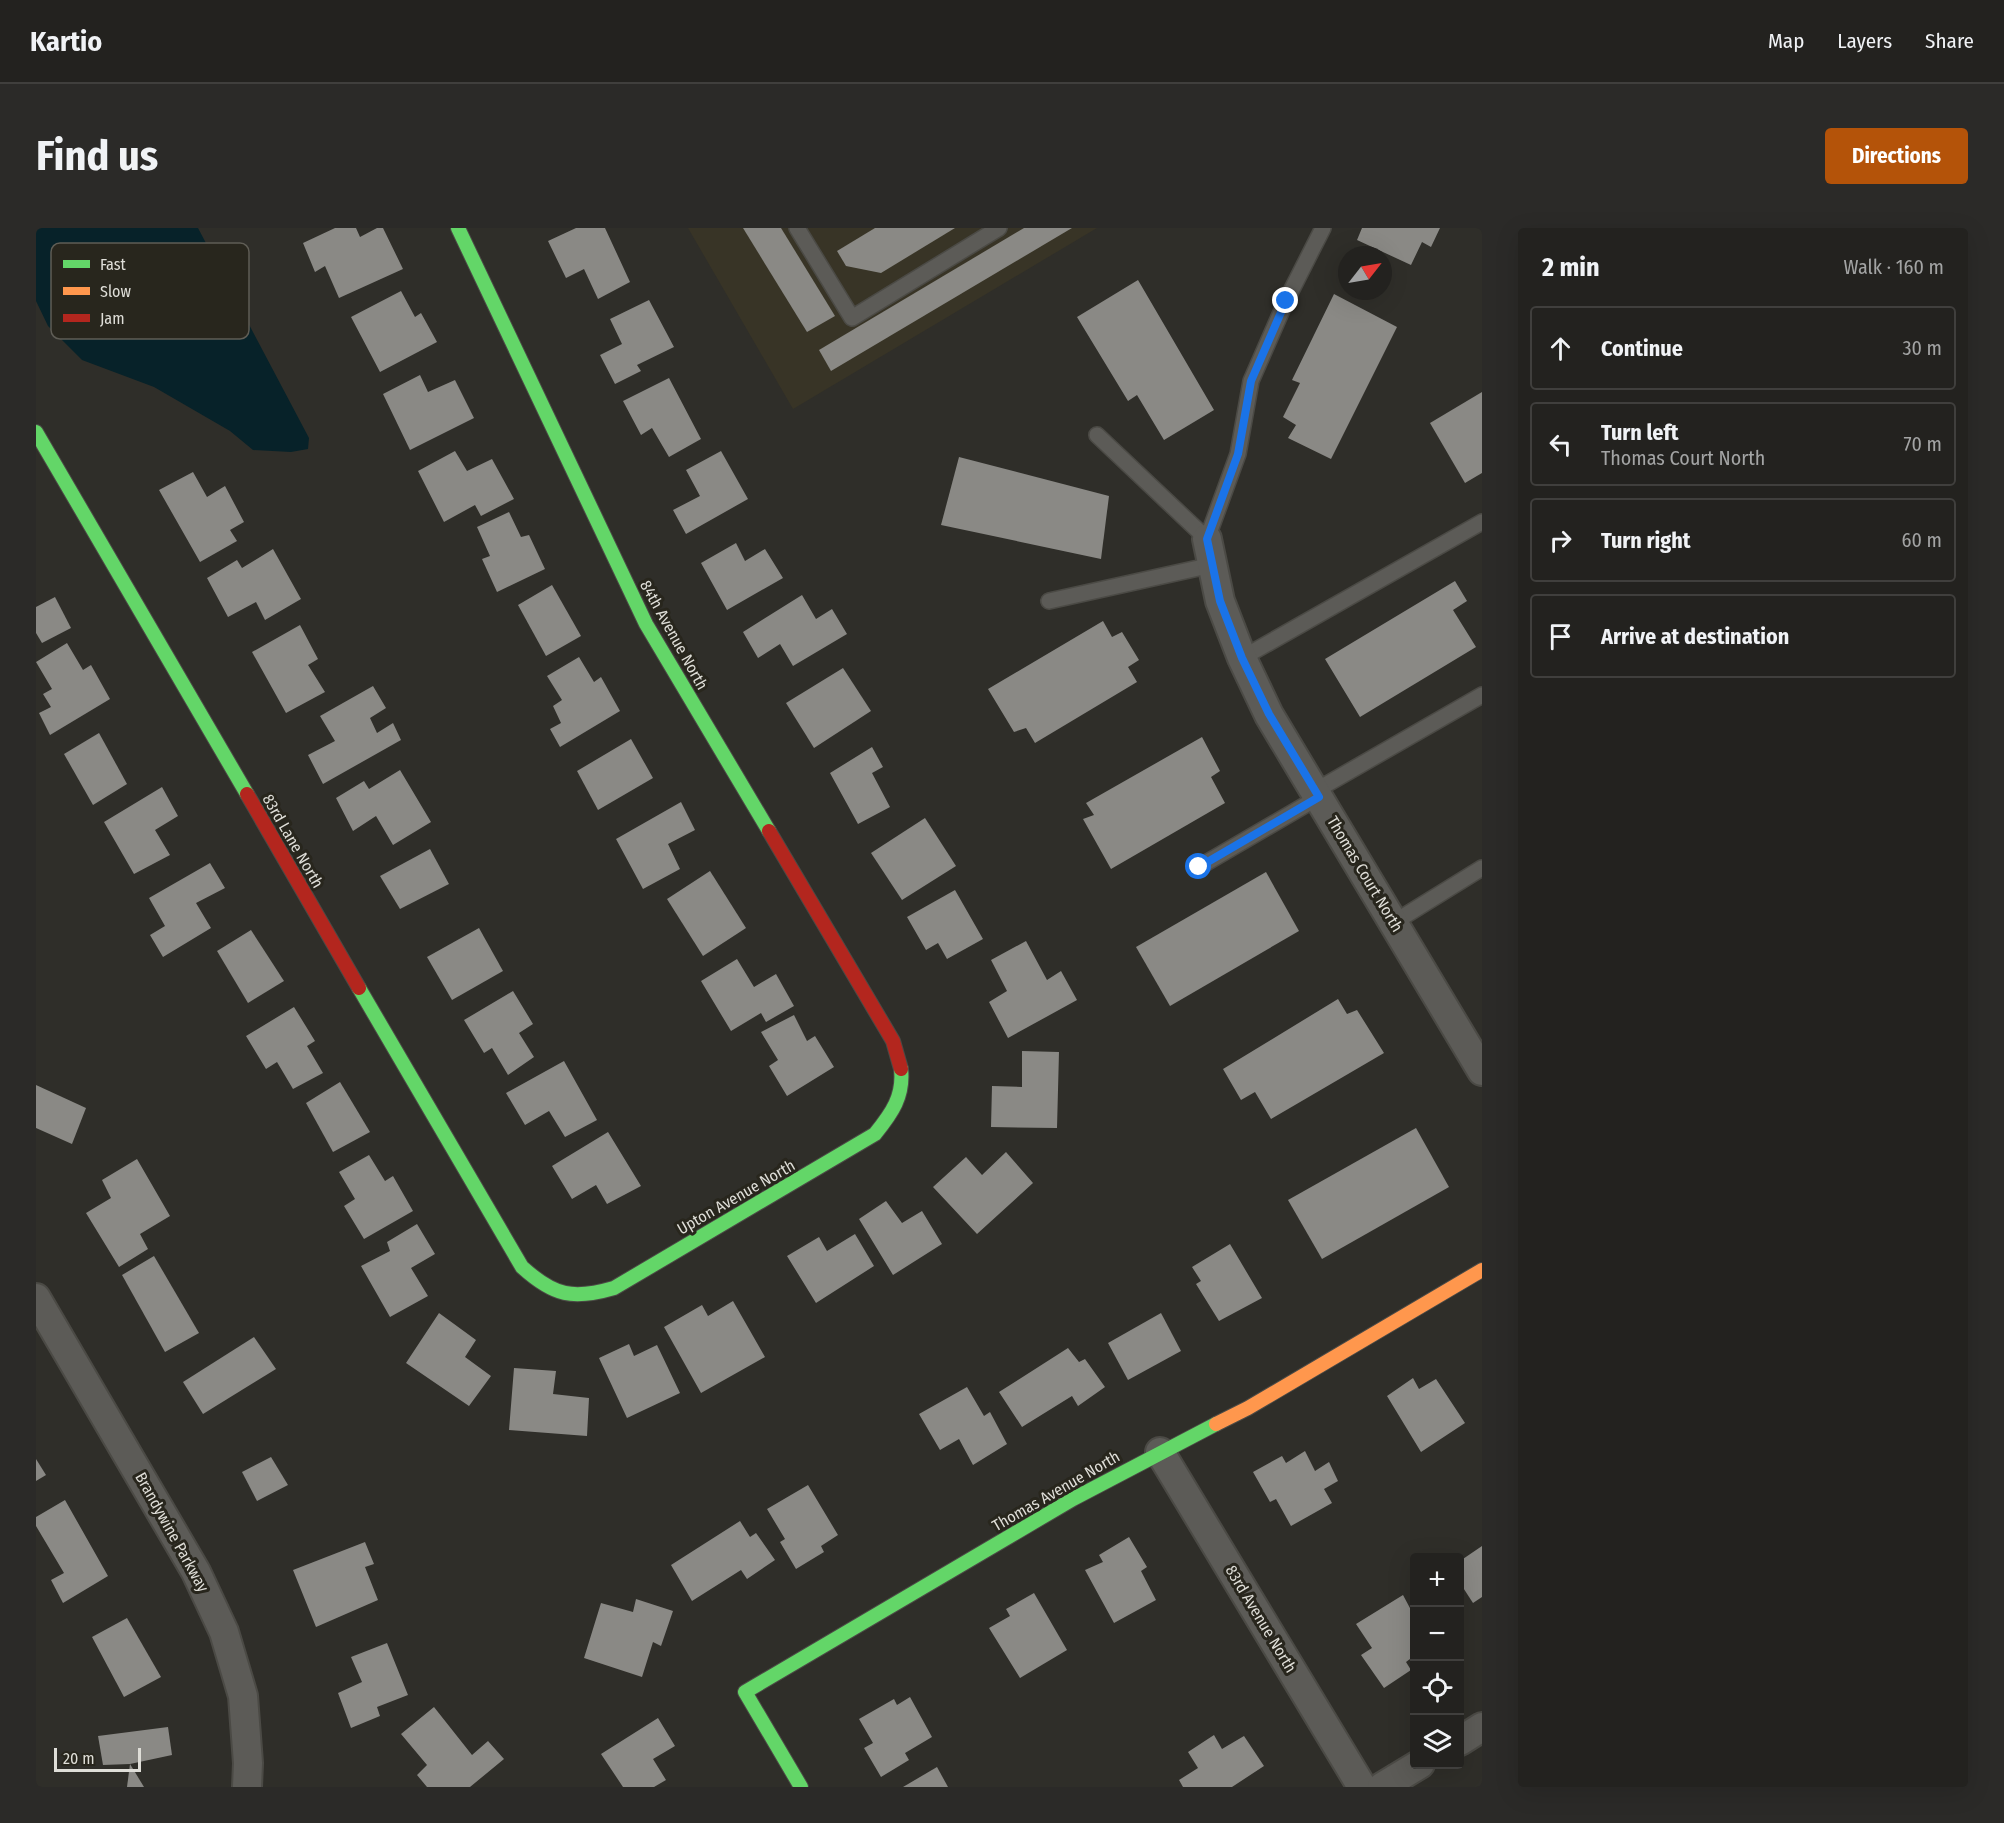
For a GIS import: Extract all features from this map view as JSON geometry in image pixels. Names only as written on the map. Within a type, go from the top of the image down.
[{"type":"street","name":"84th Avenue North","points":[[458,228],[646,624],[892,1041]]},
{"type":"street","name":"83rd Lane North","points":[[36,432],[522,1267]]},
{"type":"street","name":"Thomas Court North","points":[[1210,552],[1220,601],[1242,658],[1269,714],[1393,922],[1479,1058]]},
{"type":"street","name":"Upton Avenue North","points":[[522,1267],[542,1286],[567,1295],[591,1296],[614,1288],[875,1134],[892,1115],[902,1093],[901,1066],[892,1041]]},
{"type":"street","name":"Thomas Avenue North","points":[[801,1787],[745,1692],[1073,1498],[1248,1408],[1482,1270]]},
{"type":"street","name":"Brandywine Parkway","points":[[36,1298],[196,1572],[224,1632],[243,1696],[248,1763],[247,1787]]},
{"type":"street","name":"83rd Avenue North","points":[[1160,1452],[1362,1787]]},
{"type":"street","points":[[1464,1738],[1482,1727]]},
{"type":"street","points":[[1382,1787],[1412,1769]]},
{"type":"lane","points":[[797,228],[852,318],[999,228]]},
{"type":"lane","points":[[1210,552],[1238,454],[1251,381],[1286,301],[1323,228]]},
{"type":"lane","points":[[1097,435],[1210,552]]},
{"type":"lane","points":[[1242,658],[1482,522]]},
{"type":"lane","points":[[1049,601],[1210,552]]},
{"type":"lane","points":[[1199,867],[1482,695]]},
{"type":"lane","points":[[1393,922],[1482,868]]},
{"type":"shaded area","points":[[688,228],[1097,228],[793,409]]},
{"type":"water","points":[[36,228],[198,228],[206,243],[51,243],[51,329],[36,301]]},
{"type":"water","points":[[249,324],[309,438],[308,449],[291,452],[253,450],[230,431],[154,387],[82,360],[61,339],[249,339]]},
{"type":"building","points":[[335,228],[356,228],[360,237],[377,228],[383,228],[403,269],[339,298],[325,266],[315,272],[303,243]]},
{"type":"building","points":[[576,228],[605,228],[630,282],[598,299],[584,269],[566,278],[548,241]]},
{"type":"building","points":[[743,228],[781,228],[835,316],[807,332]]},
{"type":"building","points":[[875,228],[955,228],[881,273],[846,266],[837,251]]},
{"type":"building","points":[[1024,228],[1072,228],[831,371],[819,350]]},
{"type":"building","points":[[1362,228],[1440,228],[1431,247],[1422,242],[1411,265],[1392,256],[1392,246],[1370,246],[1357,240]]},
{"type":"building","points":[[1138,280],[1214,410],[1164,440],[1137,395],[1128,401],[1077,317]]},
{"type":"building","points":[[401,291],[415,317],[421,313],[437,342],[380,372],[351,317]]},
{"type":"building","points":[[1334,294],[1338,296],[1338,300],[1345,300],[1397,327],[1331,459],[1288,438],[1296,425],[1283,417],[1300,383],[1292,380]]},
{"type":"building","points":[[649,300],[674,347],[637,365],[641,371],[615,384],[600,355],[622,344],[610,319]]},
{"type":"building","points":[[420,375],[428,392],[455,380],[474,418],[410,450],[383,394]]},
{"type":"building","points":[[669,378],[701,439],[669,457],[652,428],[641,435],[623,401]]},
{"type":"building","points":[[1482,392],[1482,473],[1465,483],[1430,423]]},
{"type":"building","points":[[455,451],[467,471],[492,459],[514,499],[481,516],[475,505],[444,522],[418,471]]},
{"type":"building","points":[[721,451],[748,499],[686,534],[673,510],[700,496],[686,470]]},
{"type":"building","points":[[959,457],[1109,496],[1101,559],[941,525]]},
{"type":"building","points":[[193,472],[207,497],[225,486],[244,522],[230,530],[237,541],[200,562],[159,490]]},
{"type":"building","points":[[509,512],[521,537],[529,535],[545,569],[497,592],[482,559],[490,556],[477,527]]},
{"type":"building","points":[[736,543],[745,561],[765,549],[783,578],[727,610],[701,563]]},
{"type":"building","points":[[273,549],[301,599],[265,620],[256,602],[228,617],[207,578],[237,560],[242,568]]},
{"type":"building","points":[[1455,581],[1467,601],[1453,610],[1476,647],[1360,717],[1325,659]]},
{"type":"building","points":[[552,585],[581,636],[546,656],[518,605]]},
{"type":"building","points":[[802,595],[816,619],[832,609],[847,634],[793,666],[780,644],[758,658],[743,632]]},
{"type":"building","points":[[55,597],[71,628],[42,643],[36,633],[36,607]]},
{"type":"building","points":[[1103,621],[1112,637],[1122,632],[1139,660],[1128,667],[1137,682],[1035,743],[1026,728],[1014,732],[988,689]]},
{"type":"building","points":[[300,625],[318,659],[308,665],[325,692],[286,713],[252,652]]},
{"type":"building","points":[[67,643],[83,670],[91,665],[110,699],[50,735],[39,713],[51,707],[43,694],[52,689],[36,662]]},
{"type":"building","points":[[579,657],[594,682],[601,677],[620,711],[560,747],[550,729],[561,723],[553,706],[562,700],[547,676]]},
{"type":"building","points":[[843,668],[871,711],[814,748],[786,703]]},
{"type":"building","points":[[373,686],[386,708],[370,718],[377,733],[393,723],[401,740],[323,784],[308,755],[335,741],[320,716]]},
{"type":"building","points":[[99,733],[127,784],[93,805],[64,754]]},
{"type":"building","points":[[1202,737],[1220,771],[1211,777],[1225,803],[1111,869],[1083,819],[1094,815],[1086,803]]},
{"type":"building","points":[[631,739],[653,778],[598,810],[577,771]]},
{"type":"building","points":[[872,747],[883,767],[872,773],[890,807],[858,824],[830,773]]},
{"type":"building","points":[[400,770],[431,822],[393,845],[376,816],[353,831],[336,798],[364,781],[369,789]]},
{"type":"building","points":[[162,787],[178,816],[155,830],[170,855],[134,874],[104,822]]},
{"type":"building","points":[[681,802],[695,830],[668,844],[680,869],[643,889],[616,839]]},
{"type":"building","points":[[925,818],[956,866],[902,900],[871,853]]},
{"type":"building","points":[[430,849],[449,884],[400,909],[380,876]]},
{"type":"building","points":[[210,863],[225,888],[196,903],[211,928],[163,957],[150,935],[165,926],[149,898]]},
{"type":"building","points":[[710,871],[746,928],[703,956],[667,899]]},
{"type":"building","points":[[1266,872],[1299,931],[1170,1006],[1136,947]]},
{"type":"building","points":[[955,890],[983,939],[947,959],[938,943],[926,950],[907,917]]},
{"type":"building","points":[[479,928],[503,971],[452,1000],[427,957]]},
{"type":"building","points":[[251,930],[284,981],[248,1003],[217,951]]},
{"type":"building","points":[[1026,941],[1047,980],[1061,971],[1077,1000],[1008,1038],[989,1002],[1007,991],[991,960]]},
{"type":"building","points":[[737,959],[754,987],[776,974],[794,1006],[766,1022],[761,1013],[731,1031],[701,981]]},
{"type":"building","points":[[513,991],[533,1024],[519,1033],[534,1057],[508,1075],[492,1048],[484,1053],[464,1020]]},
{"type":"building","points":[[1338,999],[1347,1014],[1357,1010],[1384,1053],[1271,1119],[1255,1092],[1241,1100],[1223,1069]]},
{"type":"building","points":[[294,1007],[315,1041],[307,1046],[323,1073],[293,1089],[277,1062],[266,1069],[246,1036]]},
{"type":"building","points":[[794,1015],[807,1041],[815,1036],[834,1067],[787,1096],[769,1066],[778,1060],[761,1032]]},
{"type":"building","points":[[1022,1051],[1059,1052],[1057,1128],[991,1127],[992,1086],[1022,1087]]},
{"type":"building","points":[[564,1061],[597,1120],[565,1137],[549,1111],[525,1125],[506,1093]]},
{"type":"building","points":[[340,1082],[370,1132],[333,1152],[306,1103]]},
{"type":"building","points":[[36,1085],[86,1108],[72,1144],[36,1128]]},
{"type":"building","points":[[1416,1128],[1449,1187],[1322,1259],[1288,1200]]},
{"type":"building","points":[[608,1132],[641,1186],[607,1204],[596,1185],[572,1199],[552,1166]]},
{"type":"building","points":[[1006,1152],[1033,1183],[977,1234],[933,1187],[966,1157],[982,1175]]},
{"type":"building","points":[[369,1155],[385,1181],[393,1176],[413,1211],[364,1239],[344,1206],[355,1199],[339,1172]]},
{"type":"building","points":[[137,1159],[170,1216],[140,1234],[148,1249],[119,1267],[86,1213],[111,1198],[102,1180]]},
{"type":"building","points":[[886,1201],[902,1223],[922,1211],[942,1244],[893,1275],[859,1219]]},
{"type":"building","points":[[417,1224],[435,1254],[411,1268],[428,1296],[390,1317],[361,1266],[390,1251],[387,1242]]},
{"type":"building","points":[[855,1234],[874,1266],[816,1303],[787,1256],[819,1237],[827,1251]]},
{"type":"building","points":[[1230,1244],[1262,1298],[1219,1321],[1196,1284],[1201,1281],[1192,1267]]},
{"type":"building","points":[[154,1256],[199,1333],[165,1352],[122,1275]]},
{"type":"building","points":[[733,1301],[765,1357],[701,1393],[664,1327],[702,1305],[708,1316]]},
{"type":"building","points":[[439,1313],[476,1340],[465,1357],[491,1376],[469,1406],[406,1363]]},
{"type":"building","points":[[1161,1313],[1181,1351],[1128,1380],[1108,1343]]},
{"type":"building","points":[[254,1337],[276,1369],[203,1414],[183,1382]]},
{"type":"building","points":[[629,1344],[634,1356],[657,1345],[680,1393],[627,1418],[599,1358]]},
{"type":"building","points":[[1068,1348],[1079,1362],[1085,1359],[1105,1387],[1078,1406],[1072,1396],[1022,1427],[999,1392]]},
{"type":"building","points":[[514,1368],[556,1371],[553,1394],[589,1398],[587,1436],[509,1430]]},
{"type":"building","points":[[1413,1378],[1419,1389],[1436,1379],[1465,1423],[1421,1452],[1387,1396]]},
{"type":"building","points":[[967,1387],[984,1416],[990,1412],[1007,1444],[973,1465],[959,1439],[940,1450],[919,1414]]},
{"type":"building","points":[[1305,1451],[1315,1471],[1329,1462],[1338,1481],[1324,1489],[1332,1503],[1291,1526],[1276,1499],[1270,1502],[1253,1472],[1282,1456],[1286,1463]]},
{"type":"building","points":[[271,1457],[288,1485],[257,1501],[242,1472]]},
{"type":"building","points":[[36,1459],[46,1475],[36,1481]]},
{"type":"building","points":[[808,1485],[838,1535],[821,1546],[824,1552],[796,1569],[780,1542],[785,1539],[767,1509]]},
{"type":"building","points":[[65,1500],[108,1576],[63,1603],[51,1580],[64,1573],[36,1526],[36,1517]]},
{"type":"building","points":[[740,1521],[750,1537],[756,1533],[775,1560],[747,1579],[741,1570],[692,1601],[671,1565]]},
{"type":"building","points":[[1129,1537],[1147,1567],[1141,1571],[1156,1600],[1114,1623],[1085,1570],[1103,1562],[1099,1555]]},
{"type":"building","points":[[365,1542],[374,1564],[365,1567],[378,1600],[316,1627],[293,1570]]},
{"type":"building","points":[[1482,1546],[1482,1597],[1473,1603],[1464,1589],[1464,1558]]},
{"type":"building","points":[[1034,1593],[1067,1650],[1020,1678],[989,1628],[1010,1616],[1006,1609]]},
{"type":"building","points":[[1403,1595],[1410,1608],[1410,1659],[1406,1662],[1410,1671],[1384,1688],[1361,1655],[1372,1648],[1356,1624]]},
{"type":"building","points":[[636,1599],[673,1611],[661,1646],[653,1642],[642,1677],[584,1658],[601,1603],[633,1612]]},
{"type":"building","points":[[127,1618],[161,1677],[124,1697],[92,1637]]},
{"type":"building","points":[[387,1643],[408,1695],[377,1707],[380,1716],[351,1728],[338,1693],[362,1682],[351,1657]]},
{"type":"building","points":[[910,1697],[932,1737],[905,1753],[909,1760],[881,1777],[864,1748],[873,1743],[859,1719],[894,1699],[897,1705]]},
{"type":"building","points":[[434,1707],[472,1755],[488,1741],[504,1759],[470,1787],[427,1787],[417,1775],[427,1765],[401,1734]]},
{"type":"building","points":[[658,1718],[675,1746],[653,1759],[666,1780],[654,1787],[623,1787],[601,1754]]},
{"type":"building","points":[[168,1727],[172,1755],[130,1764],[103,1765],[98,1736]]},
{"type":"building","points":[[1214,1735],[1222,1749],[1244,1736],[1264,1766],[1232,1787],[1183,1787],[1179,1780],[1198,1768],[1188,1752]]},
{"type":"building","points":[[130,1764],[144,1787],[127,1787]]},
{"type":"building","points":[[937,1767],[948,1787],[903,1787]]},
{"type":"traffic: fast","points":[[458,228],[646,624],[769,831]]},
{"type":"traffic: fast","points":[[36,432],[247,794]]},
{"type":"traffic: fast","points":[[359,988],[522,1267],[544,1284],[565,1293],[587,1294],[614,1288],[875,1134],[896,1104],[901,1088],[901,1069]]},
{"type":"traffic: fast","points":[[801,1787],[745,1692],[1073,1499],[1216,1424]]},
{"type":"traffic: slow","points":[[1216,1424],[1248,1408],[1482,1270]]},
{"type":"traffic: jam","points":[[247,794],[359,988]]},
{"type":"traffic: jam","points":[[769,831],[893,1041],[901,1069]]},
{"type":"route","points":[[1199,867],[1319,797],[1269,714],[1242,658],[1220,601],[1207,539],[1238,454],[1251,381],[1286,301]]}]
